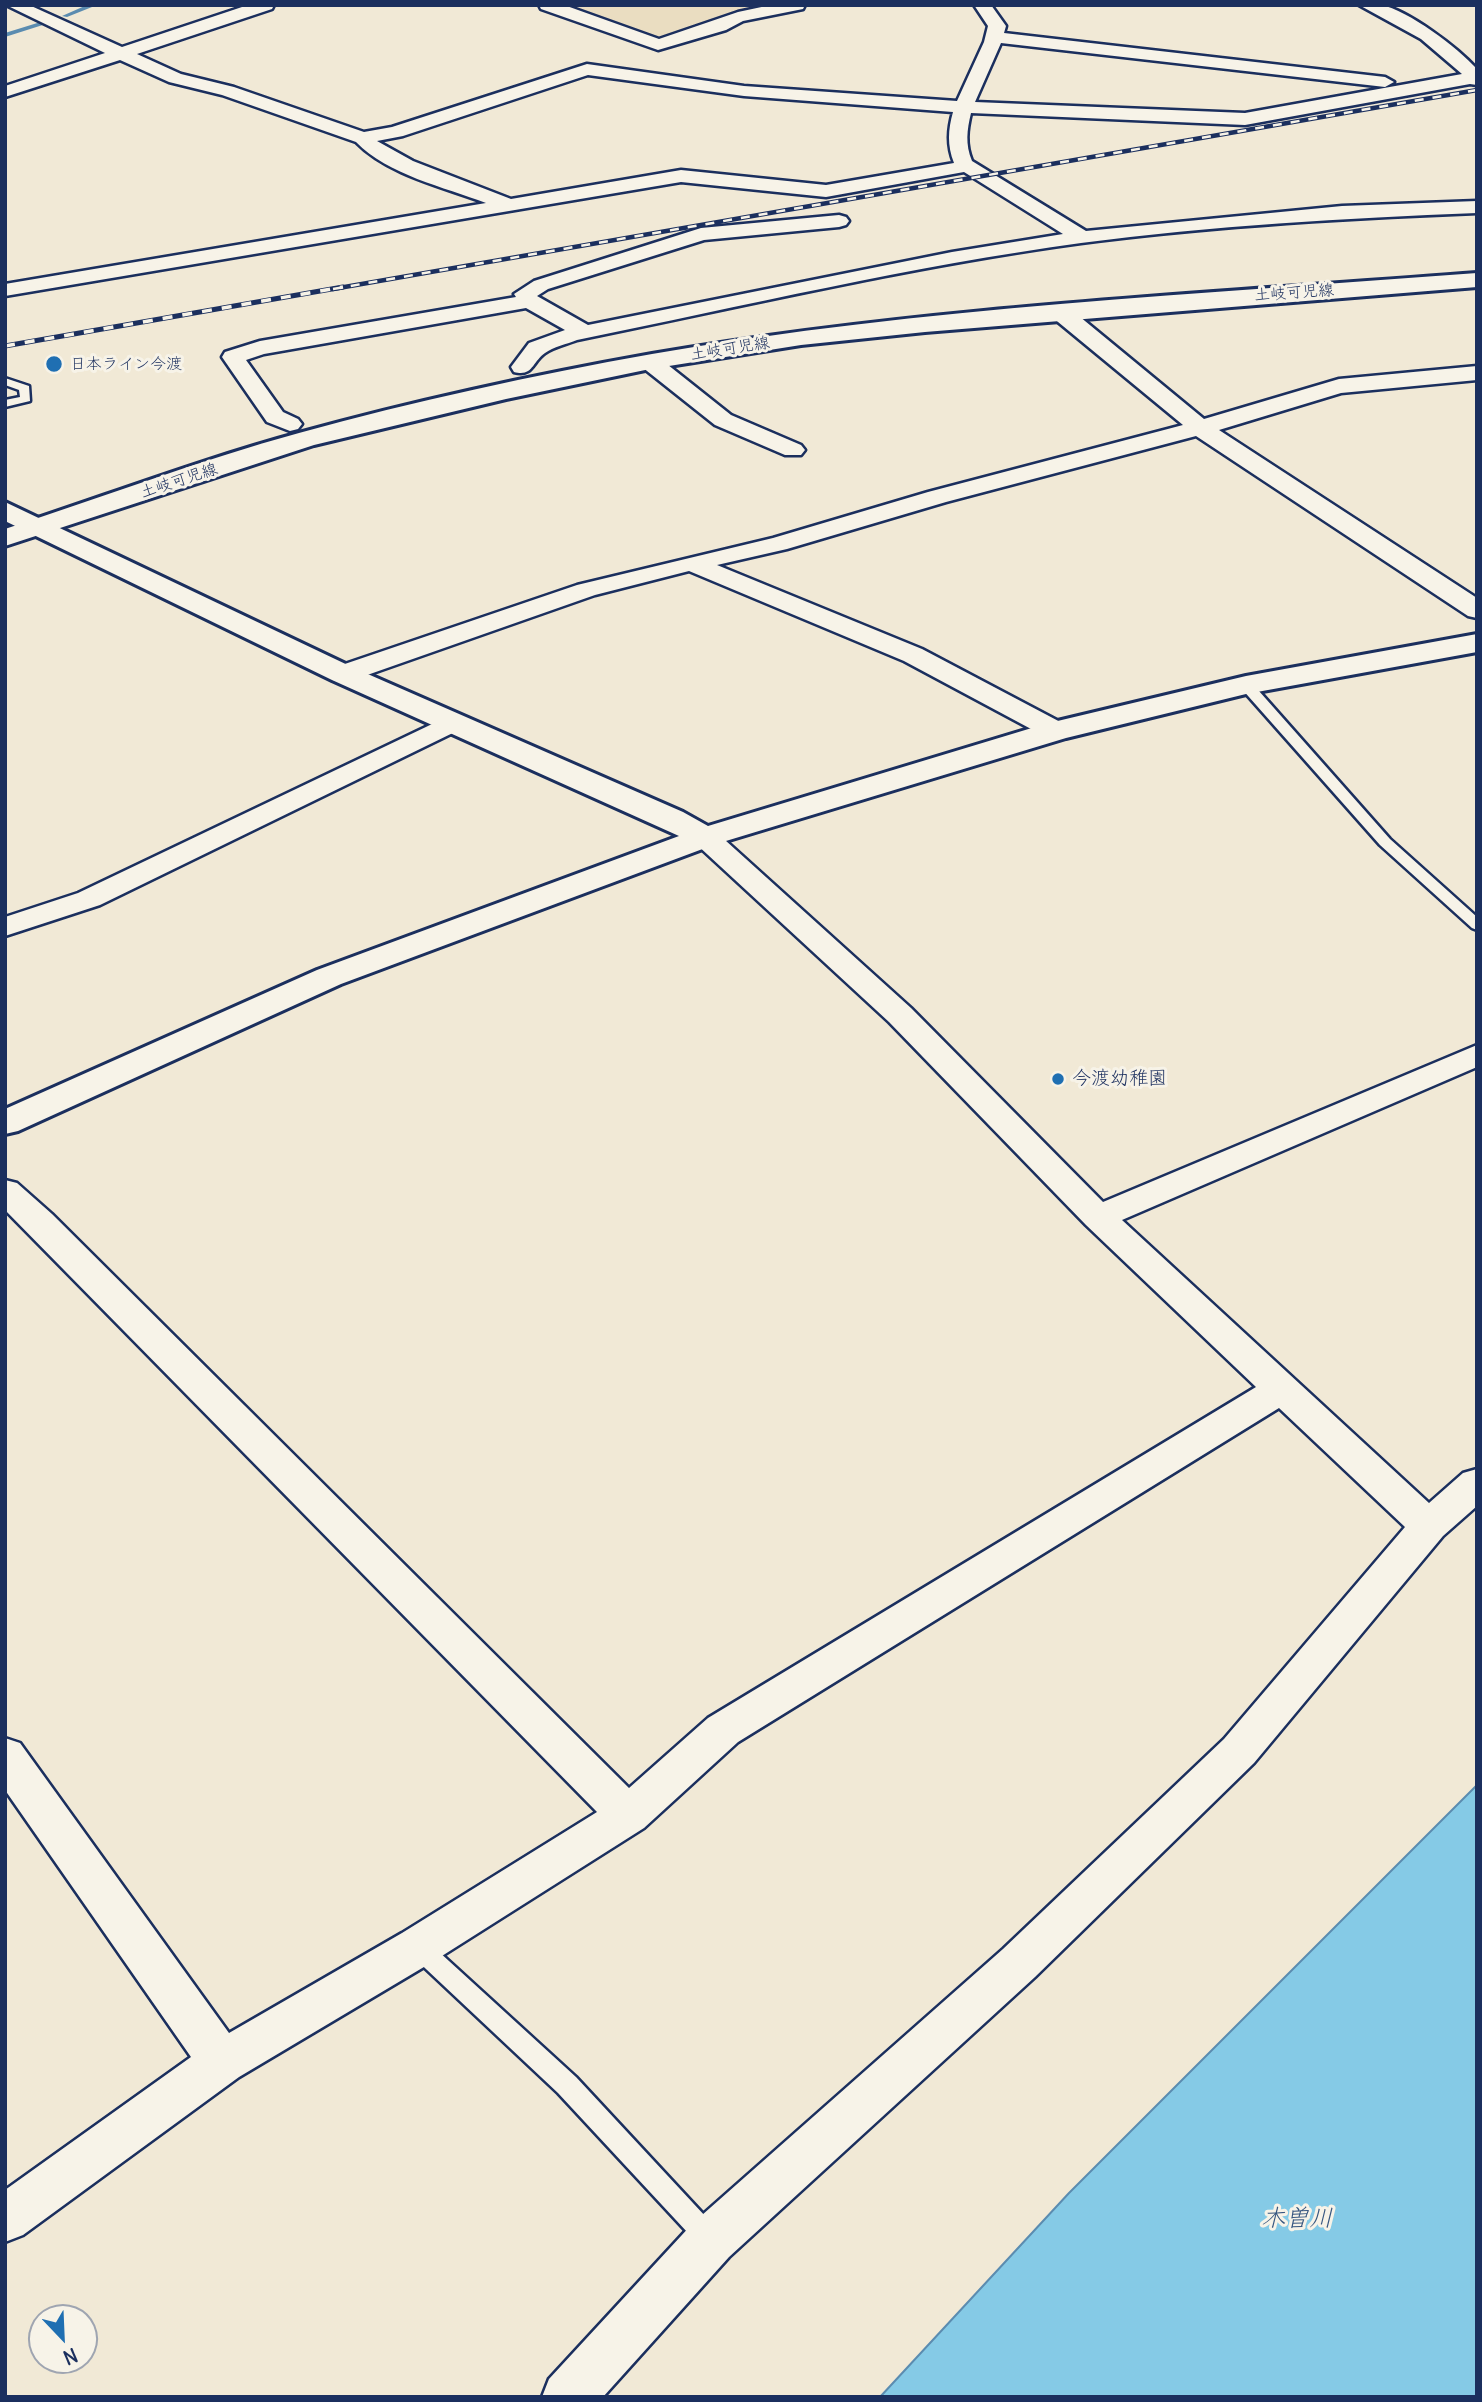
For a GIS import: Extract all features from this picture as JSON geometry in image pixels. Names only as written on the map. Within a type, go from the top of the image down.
[{"type":"main road","name":"土岐可児線","points":[[122,475],[290,424],[522,367],[757,329],[910,309],[1149,287],[1477,262]]},
{"type":"main road","name":"土岐可児線","points":[[13,521],[306,439],[506,391],[650,362],[801,338],[1060,312],[1477,280]]},
{"type":"main road","points":[[13,521],[83,487]]},
{"type":"main road","points":[[13,521],[451,723],[672,819],[705,837]]},
{"type":"main road","points":[[5,1123],[329,977],[705,837],[1056,731],[1246,685],[1477,643]]},
{"type":"street","points":[[5,92],[266,5]]},
{"type":"street","points":[[547,5],[658,45]]},
{"type":"street","points":[[5,20],[28,9],[175,78],[228,91],[363,138],[396,132],[720,26],[738,17],[797,5]]},
{"type":"street","points":[[982,5],[997,26],[996,37],[962,107],[957,154],[968,166],[1082,237]]},
{"type":"street","points":[[1367,5],[1411,24],[1459,60],[1476,78]]},
{"type":"street","points":[[996,37],[1424,87]]},
{"type":"street","points":[[587,69],[744,91],[962,107],[1245,119],[1476,78]]},
{"type":"street","points":[[363,138],[368,146],[388,158],[505,204]]},
{"type":"street","points":[[5,290],[681,176],[826,191],[968,166]]},
{"type":"street","points":[[522,367],[537,348],[584,332],[952,258],[1082,237],[1342,212],[1477,206]]},
{"type":"street","points":[[584,332],[529,301],[525,294],[541,285],[701,234],[839,221]]},
{"type":"street","points":[[290,424],[275,417],[233,357],[260,348],[529,301]]},
{"type":"street","points":[[1060,312],[1200,428],[1477,610]]},
{"type":"street","points":[[650,362],[723,420],[793,450]]},
{"type":"street","points":[[343,674],[561,598],[691,563],[778,544],[937,497],[1200,428],[1339,386],[1477,373]]},
{"type":"street","points":[[691,563],[913,655],[1056,731]]},
{"type":"street","points":[[5,927],[89,900],[451,723]]},
{"type":"street","points":[[705,837],[900,1015],[1098,1217],[1429,1526]]},
{"type":"street","points":[[1098,1217],[1477,1055]]},
{"type":"street","points":[[5,1191],[50,1232],[628,1815]]},
{"type":"street","points":[[5,2219],[222,2062],[418,1947],[628,1815],[723,1730],[1281,1389]]},
{"type":"street","points":[[568,2397],[711,2240],[1019,1964],[1239,1751],[1429,1526],[1477,1483]]},
{"type":"street","points":[[5,1755],[222,2062]]},
{"type":"lane","points":[[5,381],[25,388],[26,399],[5,404]]},
{"type":"lane","points":[[1246,685],[1385,842],[1477,925]]},
{"type":"lane","points":[[418,1947],[567,2085],[711,2240]]},
{"type":"shaded area","points":[[547,5],[797,5],[658,45]]},
{"type":"water","name":"木曽川","points":[[1477,1785],[1477,2397],[880,2397],[1069,2193]]},
{"type":"waterway","points":[[65,16],[94,5]]},
{"type":"waterway","points":[[5,35],[47,22]]},
{"type":"railway","points":[[333,289],[1477,90]]},
{"type":"railway","points":[[5,346],[343,287]]},
{"type":"place","name":"日本ライン今渡","points":[[54,364]]},
{"type":"place","name":"今渡幼稚園","points":[[1058,1079]]}]
